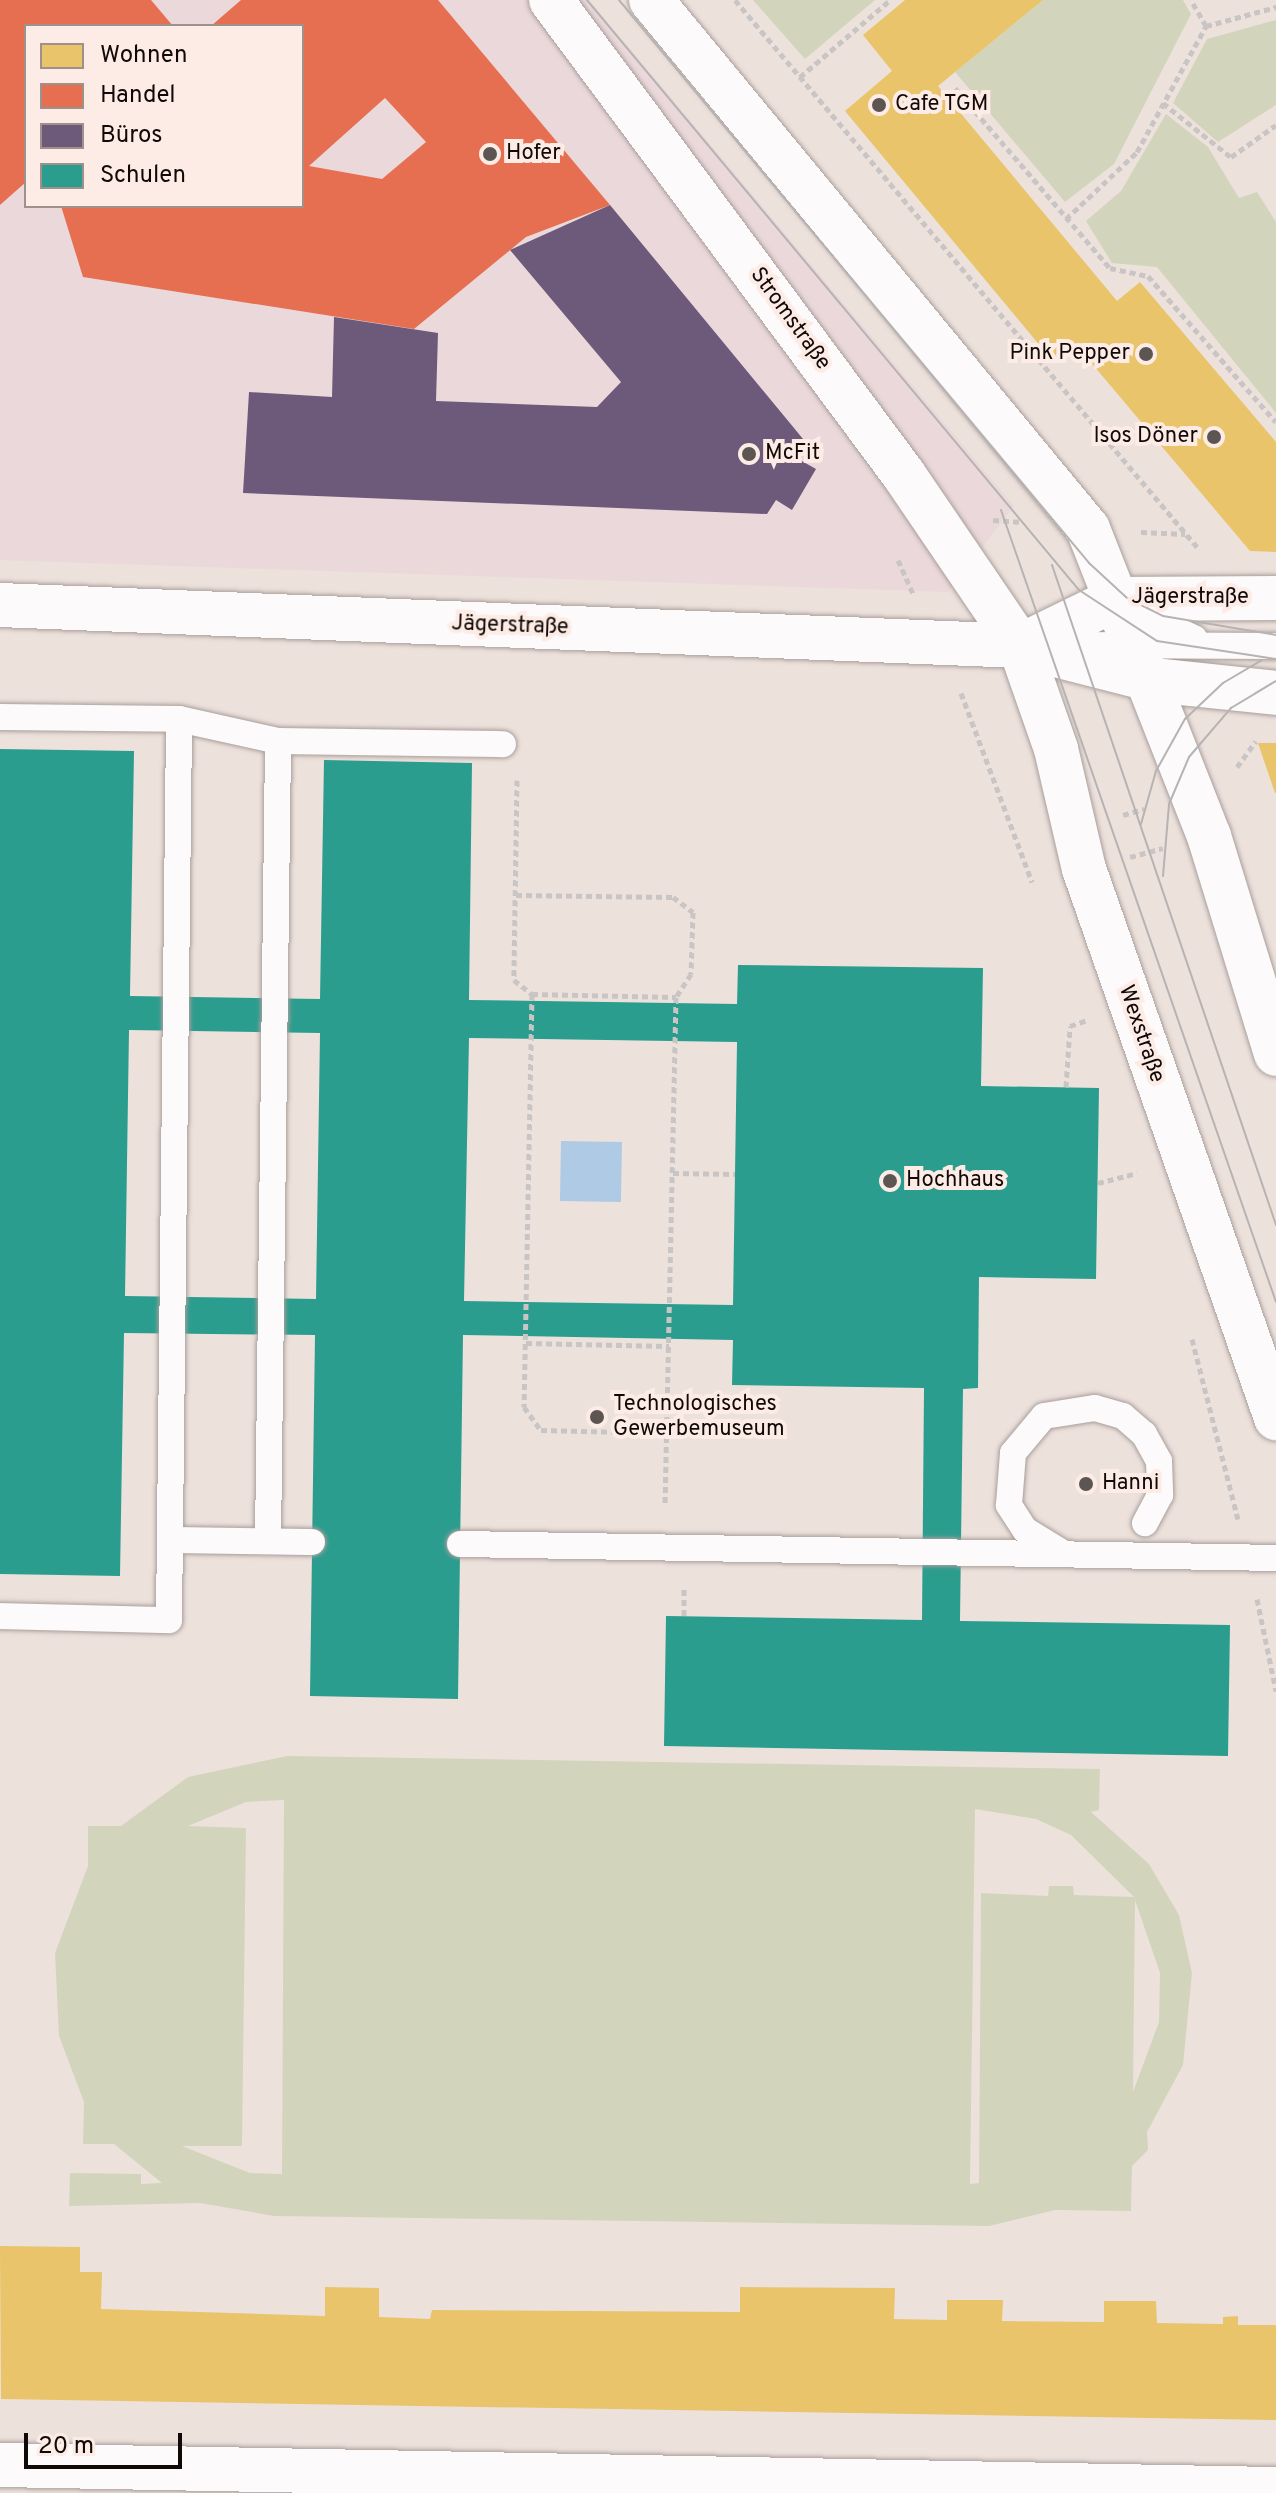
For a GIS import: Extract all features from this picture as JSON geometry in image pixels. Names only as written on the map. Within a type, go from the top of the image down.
[{"type":"street","name":"Stromstraße","points":[[551,0],[895,462],[1020,646]]},
{"type":"street","points":[[651,0],[1088,529],[1195,800],[1276,1054]]},
{"type":"street","name":"Jägerstraße","points":[[1020,646],[1116,599],[1276,598]]},
{"type":"street","name":"Jägerstraße","points":[[0,605],[1020,646],[1143,663],[1276,693]]},
{"type":"street","name":"Wexstraße","points":[[1020,646],[1075,828],[1276,1418]]},
{"type":"street","points":[[0,2465],[1276,2489]]},
{"type":"lane","points":[[1116,599],[1155,626],[1237,646]]},
{"type":"lane","points":[[1143,663],[1237,646],[1276,646]]},
{"type":"lane","points":[[0,717],[179,719],[278,741],[503,744]]},
{"type":"lane","points":[[0,1616],[169,1620],[179,719]]},
{"type":"lane","points":[[268,1541],[278,741]]},
{"type":"lane","points":[[1063,1553],[1025,1530],[1009,1505],[1013,1453],[1044,1416],[1095,1408],[1123,1416],[1144,1434],[1159,1461],[1160,1495],[1145,1523]]},
{"type":"lane","points":[[170,1540],[312,1542]]},
{"type":"lane","points":[[460,1544],[1276,1558]]},
{"type":"path","points":[[800,77],[890,0]]},
{"type":"path","points":[[1191,0],[1206,26]]},
{"type":"path","points":[[1066,219],[1108,187],[1163,103],[1206,26],[1276,7]]},
{"type":"path","points":[[955,88],[1110,268],[1148,276],[1276,422]]},
{"type":"path","points":[[1163,103],[1231,157],[1276,125]]},
{"type":"path","points":[[517,769],[514,980],[532,994],[676,997]]},
{"type":"path","points":[[1075,828],[1195,800]]},
{"type":"path","points":[[1118,860],[1175,845]]},
{"type":"path","points":[[516,895],[673,897],[693,912],[691,974],[676,997],[664,1547]]},
{"type":"path","points":[[532,994],[524,1407],[541,1430],[666,1433]]},
{"type":"path","points":[[1066,1087],[1070,1026]]},
{"type":"path","points":[[1098,1183],[1142,1171]]},
{"type":"path","points":[[673,1173],[735,1174]]},
{"type":"path","points":[[526,1343],[669,1346]]},
{"type":"shaded area","points":[[0,0],[589,0],[1014,506],[948,592],[0,560]]},
{"type":"green space","points":[[753,0],[875,0],[805,59]]},
{"type":"green space","points":[[1043,0],[1183,0],[1191,14],[1114,164],[1065,202],[955,72]]},
{"type":"green space","points":[[1276,20],[1276,105],[1218,142],[1173,103],[1207,39]]},
{"type":"green space","points":[[1166,114],[1208,147],[1239,198],[1257,192],[1276,222],[1276,413],[1157,267],[1112,263],[1086,221],[1121,191]]},
{"type":"green space","points":[[287,1756],[1100,1769],[1099,1810],[1091,1812],[1149,1864],[1179,1915],[1192,1973],[1183,2065],[1147,2132],[1148,2150],[1132,2166],[1131,2211],[1055,2210],[989,2226],[274,2216],[200,2203],[69,2206],[70,2173],[141,2174],[141,2184],[162,2183],[114,2144],[83,2144],[84,2102],[59,2036],[55,1953],[88,1866],[88,1826],[121,1826],[188,1777]],"holes":[[[284,1800],[282,2174],[250,2173],[182,2146],[242,2146],[246,1828],[188,1826],[246,1802]],[[975,1809],[1036,1819],[1071,1835],[1134,1897],[1074,1895],[1073,1886],[1049,1886],[1048,1896],[981,1893],[979,2183],[970,2184]],[[1135,1900],[1160,1973],[1159,2022],[1133,2092]]]},
{"type":"water","points":[[561,1141],[622,1142],[621,1202],[560,1201]]},
{"type":"building: Wohnen","points":[[905,0],[1043,0],[938,86],[1117,301],[1140,282],[1276,442],[1276,552],[1250,551],[1072,340],[1051,359],[845,111],[892,71],[863,35]]},
{"type":"building: Wohnen","points":[[1258,743],[1276,743],[1276,793],[1275,793]]},
{"type":"building: Wohnen","points":[[0,2246],[80,2247],[80,2272],[102,2272],[101,2309],[325,2316],[325,2287],[379,2288],[379,2317],[430,2319],[432,2310],[740,2312],[740,2287],[895,2288],[894,2319],[947,2320],[947,2300],[1003,2300],[1002,2321],[1104,2322],[1104,2301],[1156,2301],[1157,2323],[1223,2324],[1223,2317],[1238,2316],[1238,2325],[1276,2325],[1276,2420],[1,2399]]},
{"type":"building: Handel","points":[[0,0],[151,0],[171,24],[24,24],[24,184],[0,205]]},
{"type":"building: Handel","name":"Hofer","points":[[241,0],[438,0],[610,205],[526,237],[414,329],[83,277],[62,208],[304,208],[304,24],[213,24]],"holes":[[[385,98],[426,142],[382,179],[309,166]]]},
{"type":"building: Büros","points":[[610,205],[808,445],[800,460],[816,469],[792,510],[776,500],[767,514],[243,493],[249,392],[332,397],[334,317],[438,333],[436,401],[597,407],[621,382],[510,250]]},
{"type":"building: Schulen","points":[[0,749],[134,751],[130,996],[320,999],[324,760],[472,763],[469,1000],[737,1004],[738,965],[983,968],[981,1086],[1099,1088],[1096,1279],[979,1277],[978,1388],[963,1389],[960,1621],[1230,1625],[1228,1756],[664,1746],[666,1616],[922,1620],[924,1388],[732,1385],[733,1340],[463,1335],[458,1699],[310,1696],[315,1335],[124,1333],[120,1576],[0,1574]],"holes":[[[129,1030],[320,1033],[316,1299],[125,1296]],[[469,1038],[737,1042],[733,1305],[464,1301]]]},
{"type":"tram line","points":[[587,0],[1079,590],[1157,641],[1276,659]]},
{"type":"tram line","points":[[619,0],[1089,563],[1127,598],[1163,616],[1276,635]]},
{"type":"tram line","points":[[1001,510],[1276,1302]]},
{"type":"tram line","points":[[1052,565],[1276,1225]]},
{"type":"tram line","points":[[1141,824],[1156,771],[1185,719],[1223,683],[1262,660]]},
{"type":"tram line","points":[[1163,876],[1169,804],[1189,757],[1231,708],[1276,681]]},
{"type":"place","name":"Cafe TGM","points":[[879,105]]},
{"type":"place","name":"Hofer","points":[[490,154]]},
{"type":"place","name":"Pink Pepper","points":[[1146,354]]},
{"type":"place","name":"Isos Döner","points":[[1214,437]]},
{"type":"place","name":"McFit","points":[[749,454]]},
{"type":"place","name":"Hochhaus","points":[[890,1181]]},
{"type":"place","name":"Technologisches Gewerbemuseum","points":[[597,1417]]},
{"type":"place","name":"Hanni","points":[[1086,1484]]}]
